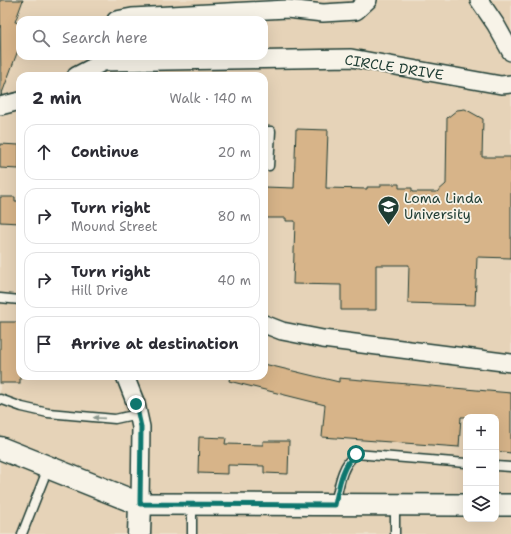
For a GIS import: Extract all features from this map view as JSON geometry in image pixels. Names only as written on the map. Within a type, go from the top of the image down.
[{"type":"main road","points":[[0,448],[140,504],[139,534]]},
{"type":"street","points":[[151,16],[287,9],[323,13],[356,11],[368,0]]},
{"type":"street","points":[[479,0],[496,25],[511,52]]},
{"type":"street","name":"CIRCLE DRIVE","points":[[268,59],[351,58],[501,85],[511,84]]},
{"type":"street","name":"CIRCLE DRIVE","points":[[85,69],[103,62],[227,60]]},
{"type":"street","points":[[0,106],[16,102]]},
{"type":"street","points":[[268,326],[282,331],[323,338],[511,363]]},
{"type":"street","points":[[126,380],[141,427],[140,504],[463,505]]},
{"type":"street","points":[[499,505],[511,505]]},
{"type":"lane","points":[[268,131],[271,131],[268,166]]},
{"type":"lane","points":[[0,298],[16,300]]},
{"type":"lane","points":[[0,399],[22,407],[48,413],[115,419],[138,414]]},
{"type":"lane","points":[[335,505],[343,472],[349,459],[356,454],[463,463]]},
{"type":"lane","points":[[499,466],[511,467]]},
{"type":"lane","points":[[22,534],[48,468]]},
{"type":"lane","points":[[192,504],[192,534]]},
{"type":"lane","points":[[395,505],[395,534]]},
{"type":"shaded area","name":"Loma Linda University","points":[[0,0],[511,0],[511,534],[0,534]]},
{"type":"building","points":[[0,0],[23,0],[15,22],[16,56],[1,96]]},
{"type":"building","points":[[465,109],[483,119],[482,157],[511,157],[511,258],[477,257],[475,305],[408,303],[409,265],[376,265],[376,310],[341,310],[341,285],[293,284],[295,221],[286,221],[286,218],[268,218],[268,187],[294,188],[296,129],[328,130],[326,188],[367,189],[367,187],[381,187],[381,184],[399,184],[399,188],[412,188],[412,192],[437,192],[446,184],[447,118],[457,110]]},
{"type":"building","points":[[0,144],[16,145],[16,169],[0,168]]},
{"type":"building","points":[[0,197],[15,197],[16,223],[0,222]]},
{"type":"building","points":[[0,322],[16,322],[16,380],[20,380],[20,383],[0,383]]},
{"type":"building","points":[[268,365],[339,382],[339,378],[511,393],[511,453],[499,451],[499,414],[463,414],[463,417],[461,417],[459,447],[322,437],[325,405],[229,380],[268,380]]},
{"type":"building","points":[[199,437],[226,438],[225,444],[263,445],[263,441],[289,441],[288,474],[264,473],[264,466],[228,465],[228,474],[198,473]]},
{"type":"place","name":"Loma Linda University","points":[[388,226]]},
{"type":"route","points":[[136,404],[141,427],[140,504],[335,505],[343,472],[349,459],[356,454]]}]
